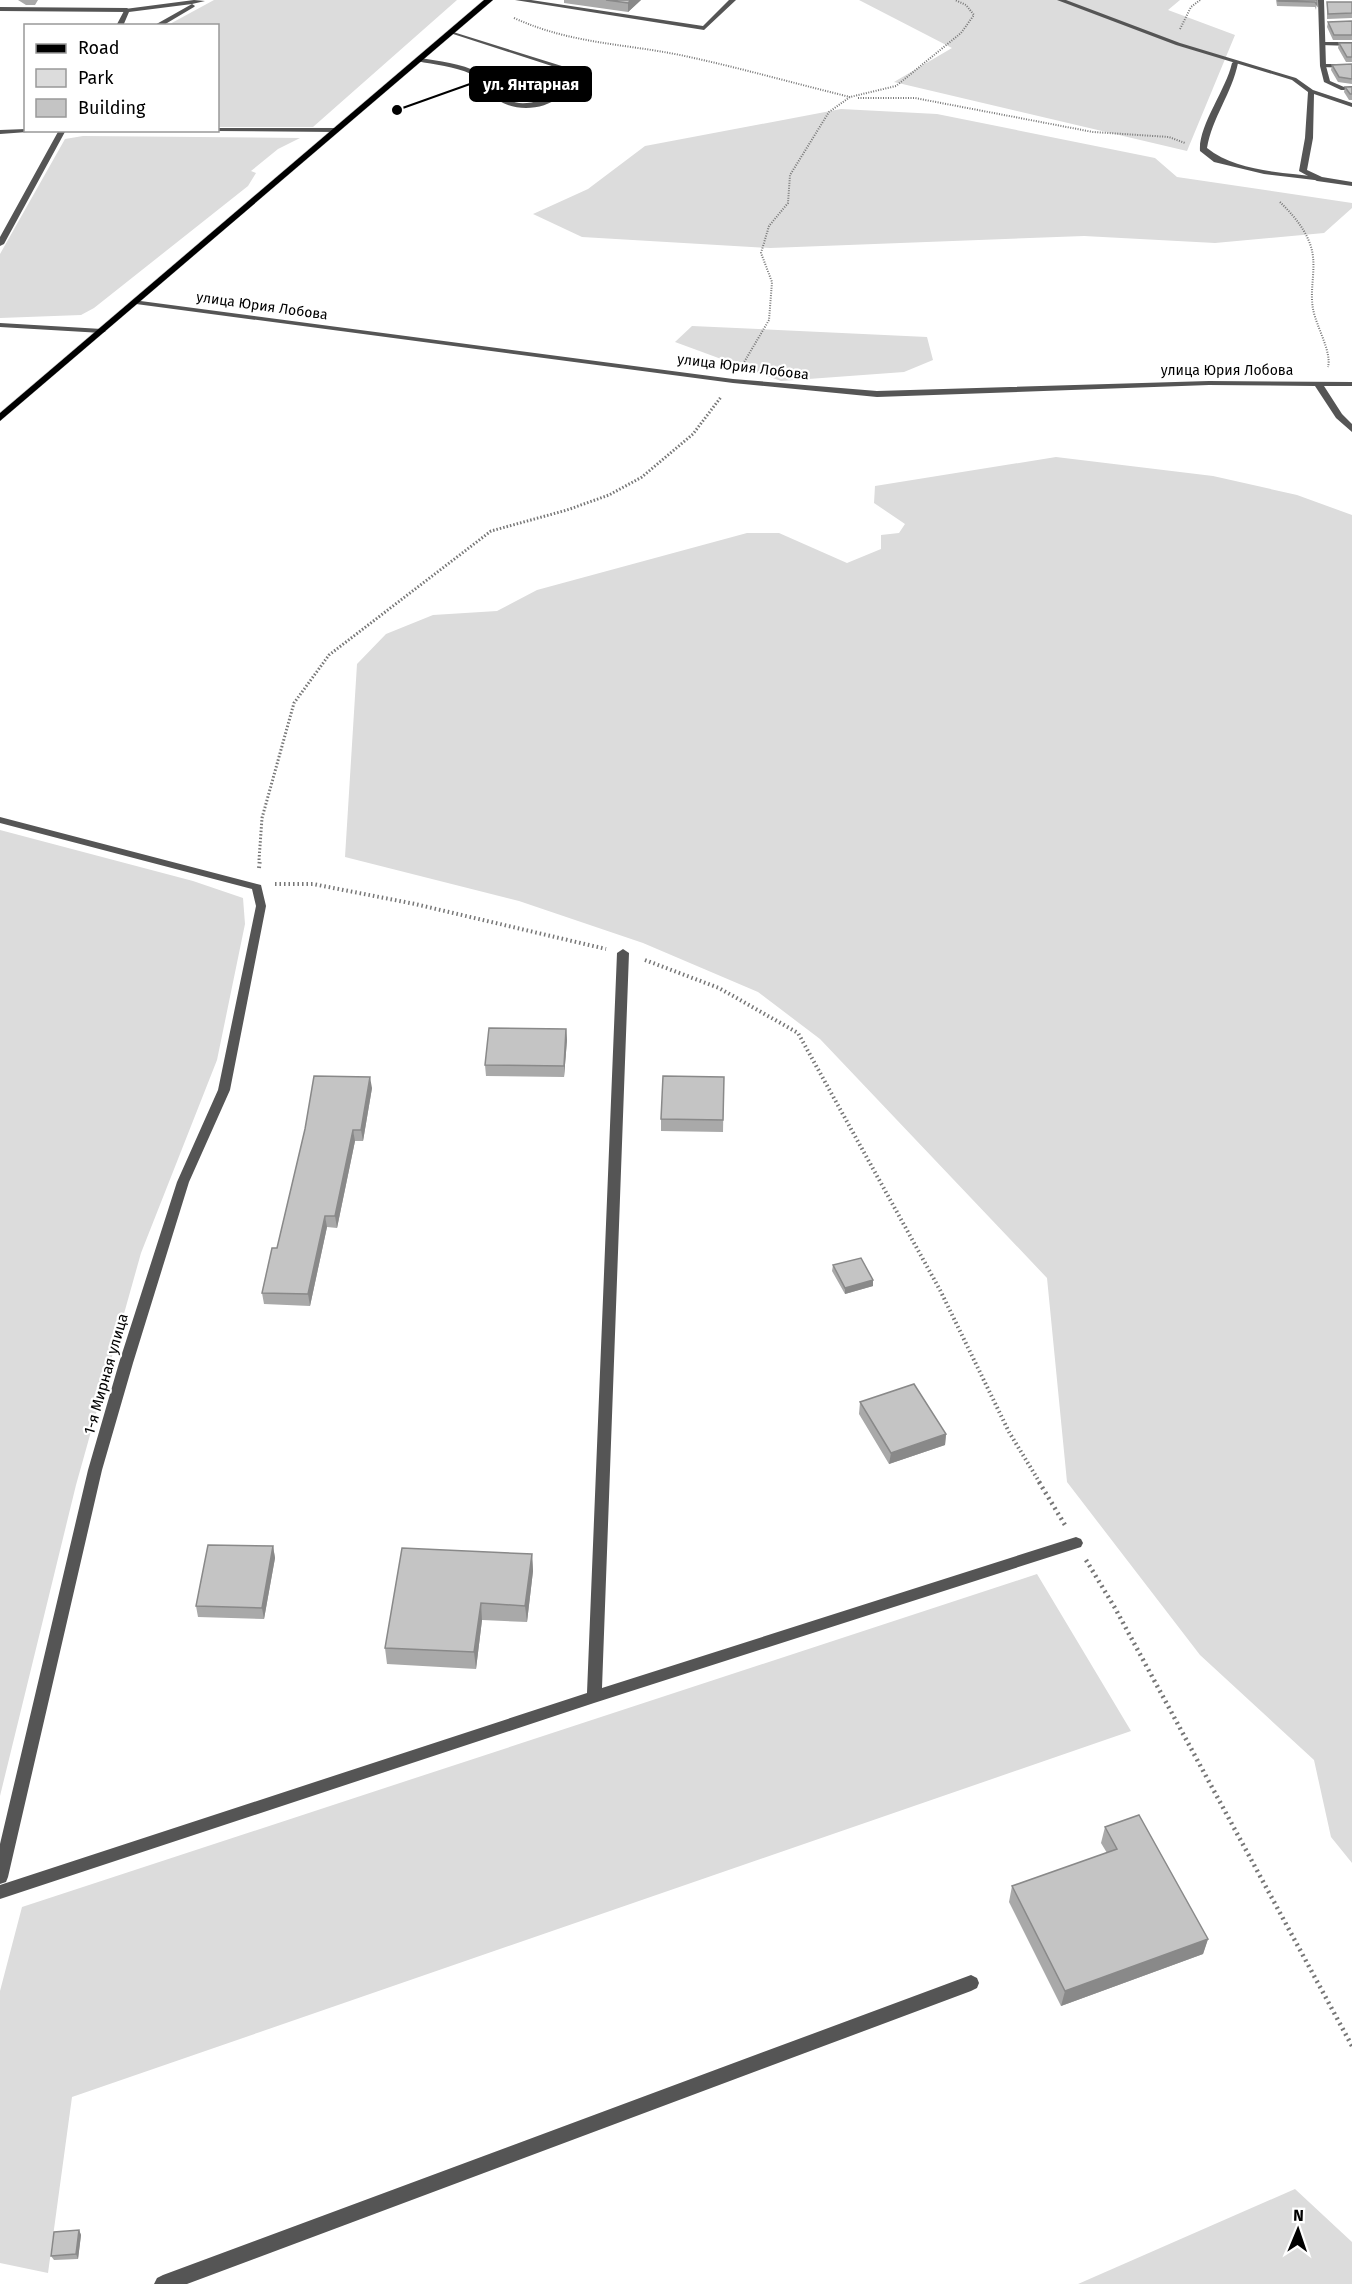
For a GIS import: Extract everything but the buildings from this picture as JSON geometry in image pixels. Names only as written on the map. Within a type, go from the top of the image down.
[{"type":"main road","points":[[0,418],[488,1]]},
{"type":"street","points":[[0,9],[127,10],[202,0]]},
{"type":"street","points":[[160,24],[202,0]]},
{"type":"street","points":[[518,0],[547,2],[704,28],[733,0]]},
{"type":"street","points":[[1060,0],[1235,63],[1294,79],[1311,91],[1352,105]]},
{"type":"street","points":[[1331,3],[1321,2],[1323,66],[1327,82],[1343,88],[1352,88]]},
{"type":"street","points":[[120,24],[127,10]]},
{"type":"street","points":[[1322,23],[1332,23]]},
{"type":"street","points":[[452,32],[563,68],[570,73],[571,78],[567,85]]},
{"type":"street","points":[[1322,44],[1352,44]]},
{"type":"street","points":[[419,60],[447,65],[483,77],[497,96],[514,104],[541,104],[556,97]]},
{"type":"street","points":[[1235,63],[1233,79],[1209,122],[1204,136],[1203,149],[1217,160],[1264,172],[1352,184]]},
{"type":"street","points":[[1323,66],[1352,66]]},
{"type":"street","points":[[1311,91],[1309,138],[1304,171],[1320,179]]},
{"type":"street","points":[[219,130],[336,130]]},
{"type":"street","points":[[0,132],[24,131]]},
{"type":"street","points":[[0,244],[62,132]]},
{"type":"street","name":"улица Юрия Лобова","points":[[136,302],[733,381],[877,393],[1209,382],[1352,384]]},
{"type":"street","points":[[0,325],[102,330]]},
{"type":"street","points":[[1318,384],[1339,416],[1352,429]]},
{"type":"street","points":[[0,820],[257,887]]},
{"type":"street","name":"1-я Мирная улица","points":[[0,1878],[98,1460],[126,1362],[183,1182],[224,1090],[261,906],[257,887]]},
{"type":"street","points":[[594,1697],[623,953]]},
{"type":"street","points":[[0,1892],[594,1697],[1076,1543]]},
{"type":"street","points":[[163,2284],[970,1983]]},
{"type":"path","points":[[955,0],[966,5],[974,15],[961,33],[896,86],[850,98],[829,112],[790,175],[788,203],[769,226],[761,253],[772,282],[769,320],[733,381],[693,434],[642,477],[609,495],[567,510],[491,531],[329,655],[294,703],[262,818],[257,887],[283,883],[313,884],[415,904],[623,953],[719,988],[798,1034],[940,1290],[1009,1432],[1115,1608],[1352,2046]]},
{"type":"path","points":[[1174,42],[1191,7],[1200,0]]},
{"type":"path","points":[[488,1],[504,13],[541,30],[568,38],[679,55],[850,98],[915,98],[1093,132],[1169,137],[1203,149]]},
{"type":"path","points":[[1280,202],[1304,227],[1313,252],[1314,272],[1311,301],[1320,336],[1330,359],[1327,371],[1318,384]]},
{"type":"green space","points":[[214,0],[457,0],[313,127],[219,127],[219,24],[170,24]]},
{"type":"green space","points":[[859,0],[1180,0],[1168,10],[1235,35],[1187,151],[894,82],[952,48]]},
{"type":"green space","points":[[841,109],[937,114],[1155,158],[1177,177],[1352,203],[1352,208],[1324,233],[1215,243],[1084,236],[770,248],[582,237],[533,214],[588,189],[645,146]]},
{"type":"green space","points":[[83,136],[300,138],[278,149],[251,171],[256,173],[248,186],[94,308],[81,315],[0,318],[0,254],[65,139]]},
{"type":"green space","points":[[692,326],[927,337],[933,360],[904,372],[781,381],[675,342]]},
{"type":"green space","points":[[1056,457],[1213,476],[1297,495],[1352,515],[1352,1863],[1331,1837],[1314,1760],[1200,1655],[1067,1482],[1047,1278],[820,1039],[758,992],[643,943],[519,901],[345,857],[357,664],[386,634],[433,615],[497,611],[537,590],[747,533],[779,533],[847,563],[881,549],[881,535],[899,533],[905,524],[874,503],[875,486]]},
{"type":"green space","points":[[0,830],[193,881],[243,898],[245,924],[217,1060],[141,1253],[76,1485],[0,1796]]},
{"type":"green space","points":[[1037,1574],[1131,1731],[72,2097],[48,2273],[0,2263],[0,1991],[22,1907]]},
{"type":"green space","points":[[1295,2189],[1352,2242],[1352,2284],[1078,2284]]},
{"type":"place","name":"ул. Янтарная","points":[[397,110]]}]
